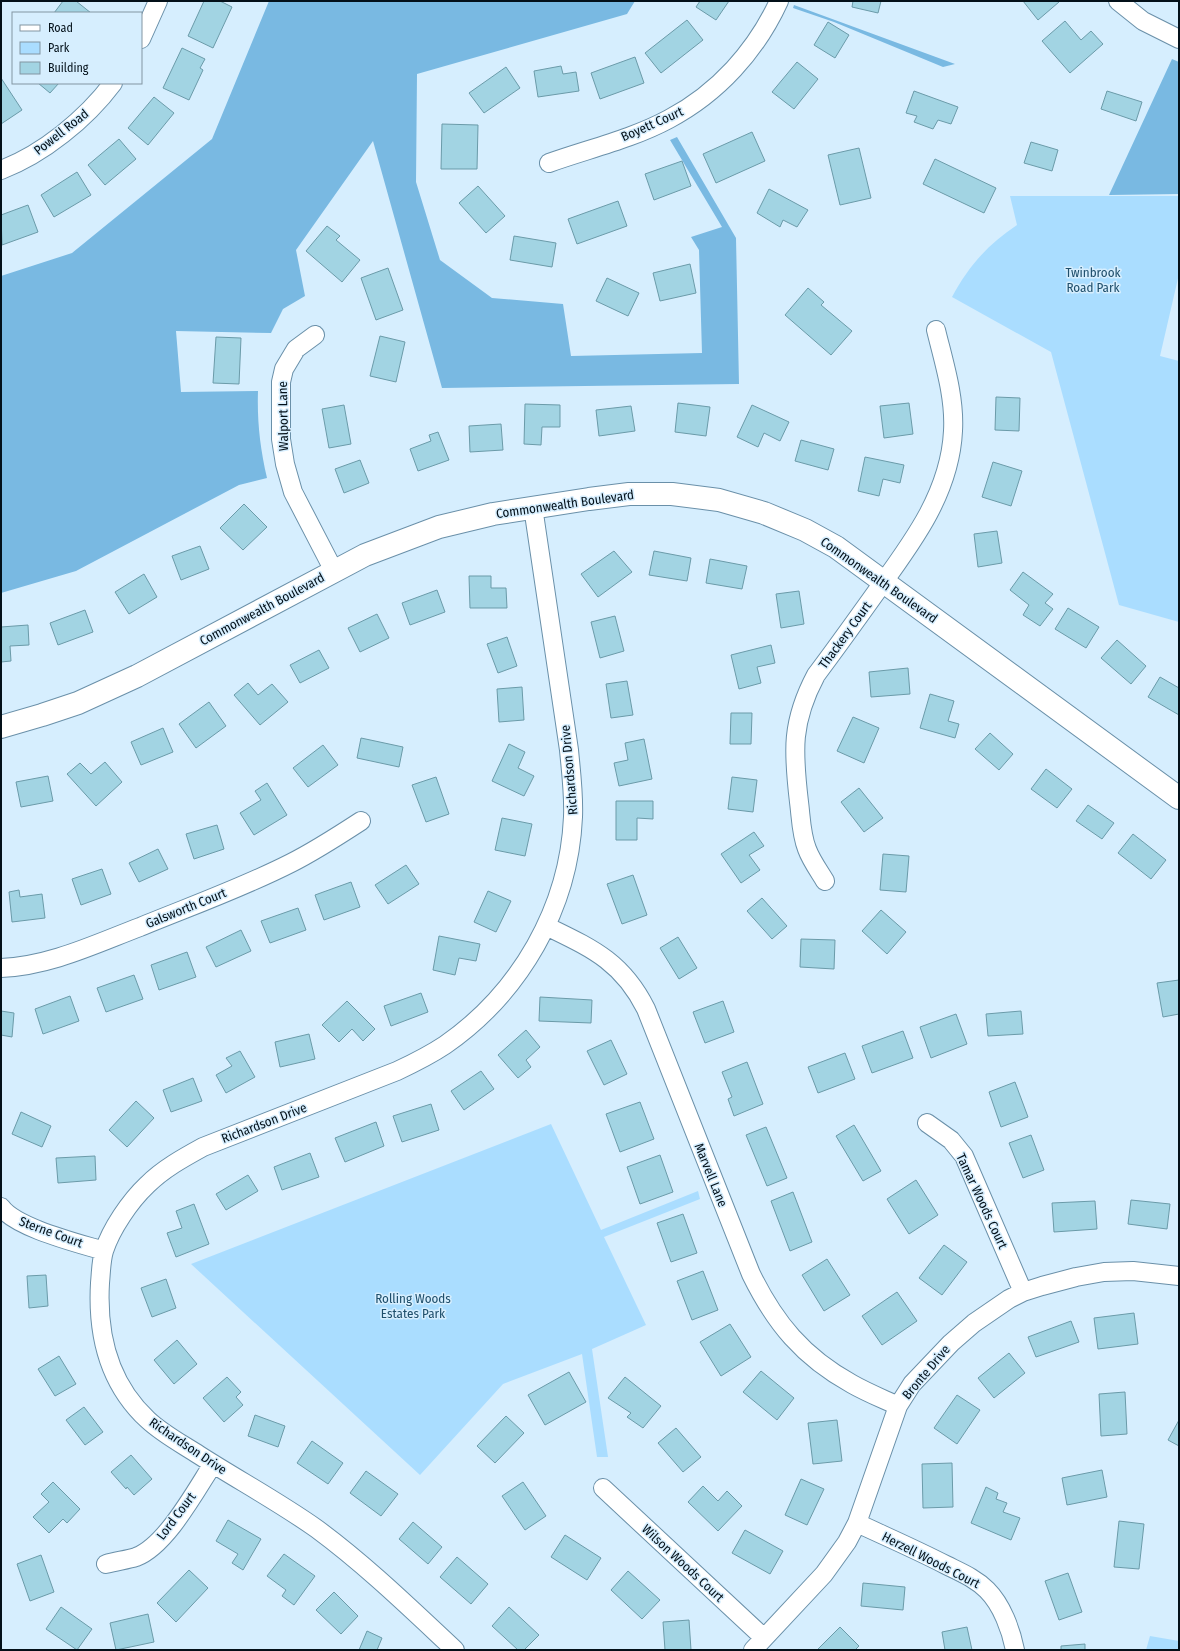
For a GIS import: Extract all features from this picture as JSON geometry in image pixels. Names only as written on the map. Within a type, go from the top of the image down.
[{"type":"street","points":[[142,37],[158,1]]},
{"type":"street","name":"Boyett Court","points":[[548,163],[643,131],[691,106],[724,81],[758,40],[779,1]]},
{"type":"street","points":[[1118,1],[1143,21],[1179,39]]},
{"type":"street","name":"Powell Road","points":[[1,170],[46,146],[79,120],[112,84]]},
{"type":"street","name":"Thackery Court","points":[[825,881],[807,850],[802,833],[794,761],[797,724],[816,675],[903,556],[927,519],[944,478],[952,445],[953,430],[951,390],[936,330]]},
{"type":"street","name":"Walport Lane","points":[[315,335],[296,349],[284,369],[281,382],[281,439],[285,464],[293,492],[334,571]]},
{"type":"street","name":"Commonwealth Boulevard","points":[[1,727],[78,703],[137,676],[365,555],[439,527],[493,514],[589,498],[629,494],[672,494],[719,500],[764,513],[805,530],[836,547],[1179,798]]},
{"type":"street","name":"Richardson Drive","points":[[455,1650],[379,1579],[335,1542],[271,1498],[162,1432],[148,1420],[129,1398],[115,1376],[105,1350],[98,1306],[104,1251],[115,1228],[136,1196],[156,1176],[179,1160],[203,1147],[397,1071],[445,1045],[473,1023],[498,999],[517,976],[537,945],[553,911],[566,868],[571,845],[573,788],[569,750],[533,507]]},
{"type":"street","name":"Galsworth Court","points":[[1,968],[29,965],[70,954],[239,887],[317,849],[361,821]]},
{"type":"street","name":"Marvell Lane","points":[[546,926],[608,959],[626,977],[639,995],[646,1008],[750,1274],[776,1320],[801,1347],[825,1368],[852,1385],[898,1406]]},
{"type":"street","name":"Tamar Woods Court","points":[[927,1123],[952,1140],[964,1156],[1024,1292]]},
{"type":"street","name":"Sterne Court","points":[[1,1207],[5,1213],[29,1227],[104,1251]]},
{"type":"street","name":"Bronte Drive","points":[[758,1644],[824,1574],[847,1542],[857,1523],[898,1406],[912,1384],[951,1343],[980,1319],[1009,1299],[1024,1292],[1076,1277],[1104,1272],[1133,1271],[1179,1276]]},
{"type":"street","name":"Lord Court","points":[[106,1564],[137,1557],[150,1548],[178,1517],[213,1464]]},
{"type":"street","name":"Wilson Woods Court","points":[[603,1488],[758,1644]]},
{"type":"street","name":"Herzell Woods Court","points":[[857,1523],[918,1551],[975,1580],[988,1591],[998,1606],[1008,1625],[1015,1650]]},
{"type":"green space","name":"Twinbrook Road Park","points":[[1010,196],[1179,196],[1179,274],[1160,356],[1179,361],[1179,622],[1119,605],[1051,352],[952,297],[972,266],[988,248],[1017,225]]},
{"type":"green space","name":"Rolling Woods Estates Park","points":[[551,1124],[601,1230],[698,1191],[700,1199],[604,1237],[646,1325],[592,1349],[608,1457],[597,1457],[582,1354],[503,1384],[420,1475],[191,1264]]},
{"type":"green space","points":[[1150,1636],[1179,1641],[1179,1650],[1146,1650]]},
{"type":"shaded area","points":[[269,1],[635,1],[627,14],[417,74],[416,182],[440,260],[492,298],[563,304],[571,356],[702,353],[699,250],[691,237],[722,227],[670,140],[677,137],[736,238],[739,384],[442,388],[373,141],[296,250],[305,296],[283,309],[271,333],[176,331],[181,392],[258,391],[258,413],[262,456],[267,478],[239,485],[76,571],[1,593],[1,276],[72,253],[212,139]]},
{"type":"shaded area","points":[[794,5],[955,64],[943,67],[834,22],[793,8]]},
{"type":"shaded area","points":[[1172,59],[1179,62],[1179,194],[1109,195]]},
{"type":"building","points":[[63,1],[76,1],[90,12],[55,12]]},
{"type":"building","points":[[204,1],[220,1],[232,7],[213,48],[188,36]]},
{"type":"building","points":[[700,1],[729,1],[716,20],[696,7]]},
{"type":"building","points":[[853,1],[881,1],[878,13],[852,7]]},
{"type":"building","points":[[1023,1],[1058,1],[1059,2],[1038,20]]},
{"type":"building","points":[[687,20],[703,40],[661,73],[645,53]]},
{"type":"building","points":[[1065,21],[1081,40],[1091,31],[1103,44],[1070,73],[1042,41]]},
{"type":"building","points":[[828,22],[849,35],[835,58],[814,45]]},
{"type":"building","points":[[182,48],[205,59],[200,68],[203,70],[189,100],[163,88]]},
{"type":"building","points":[[635,57],[644,83],[600,99],[591,73]]},
{"type":"building","points":[[797,62],[818,79],[794,109],[772,92]]},
{"type":"building","points":[[561,66],[563,74],[576,72],[579,91],[538,97],[534,71]]},
{"type":"building","points":[[506,67],[520,88],[484,113],[469,93]]},
{"type":"building","points":[[1,78],[22,110],[1,124]]},
{"type":"building","points":[[39,84],[58,84],[50,93]]},
{"type":"building","points":[[914,91],[958,107],[951,124],[938,120],[933,129],[914,122],[917,116],[906,113]]},
{"type":"building","points":[[1107,91],[1142,102],[1136,121],[1101,109]]},
{"type":"building","points":[[154,97],[174,113],[148,145],[128,128]]},
{"type":"building","points":[[442,124],[478,125],[477,169],[441,169]]},
{"type":"building","points":[[752,132],[765,161],[716,183],[703,154]]},
{"type":"building","points":[[119,139],[136,159],[105,185],[88,165]]},
{"type":"building","points":[[1031,142],[1058,150],[1052,171],[1024,163]]},
{"type":"building","points":[[859,148],[871,198],[840,205],[828,155]]},
{"type":"building","points":[[935,159],[996,188],[984,213],[923,184]]},
{"type":"building","points":[[682,161],[691,186],[654,200],[645,174]]},
{"type":"building","points":[[77,172],[91,195],[54,217],[41,195]]},
{"type":"building","points":[[478,186],[505,216],[486,233],[459,203]]},
{"type":"building","points":[[769,189],[808,210],[797,227],[783,220],[780,227],[757,213]]},
{"type":"building","points":[[618,201],[627,226],[577,244],[568,219]]},
{"type":"building","points":[[28,205],[38,232],[2,245],[1,215]]},
{"type":"building","points":[[327,226],[340,236],[336,240],[360,260],[342,282],[306,251]]},
{"type":"building","points":[[514,236],[556,243],[552,267],[510,260]]},
{"type":"building","points":[[690,264],[696,293],[660,301],[653,273]]},
{"type":"building","points":[[388,268],[403,310],[376,320],[361,278]]},
{"type":"building","points":[[607,278],[639,293],[628,316],[596,301]]},
{"type":"building","points":[[808,288],[824,302],[821,305],[852,331],[831,355],[785,315]]},
{"type":"building","points":[[380,336],[405,342],[396,382],[370,376]]},
{"type":"building","points":[[216,337],[241,338],[239,384],[213,383]]},
{"type":"building","points":[[996,397],[1020,398],[1019,431],[995,430]]},
{"type":"building","points":[[678,403],[710,407],[706,436],[675,432]]},
{"type":"building","points":[[909,403],[913,434],[884,438],[880,406]]},
{"type":"building","points":[[525,404],[560,405],[560,427],[542,427],[541,445],[524,444]]},
{"type":"building","points":[[344,405],[351,444],[329,448],[322,409]]},
{"type":"building","points":[[752,405],[789,422],[780,441],[764,433],[758,447],[737,437]]},
{"type":"building","points":[[631,406],[635,431],[599,436],[596,410]]},
{"type":"building","points":[[501,424],[503,450],[470,452],[469,426]]},
{"type":"building","points":[[438,432],[449,460],[418,471],[410,449],[431,441],[429,435]]},
{"type":"building","points":[[801,440],[834,449],[828,470],[795,461]]},
{"type":"building","points":[[865,457],[904,465],[900,483],[883,479],[879,496],[858,491]]},
{"type":"building","points":[[360,460],[369,483],[344,493],[335,469]]},
{"type":"building","points":[[993,462],[1022,471],[1011,506],[982,497]]},
{"type":"building","points":[[244,504],[267,527],[243,550],[220,528]]},
{"type":"building","points":[[997,531],[1002,563],[978,567],[974,534]]},
{"type":"building","points":[[200,546],[209,569],[181,580],[172,556]]},
{"type":"building","points":[[614,551],[632,572],[598,597],[581,574]]},
{"type":"building","points":[[654,551],[691,558],[687,581],[649,575]]},
{"type":"building","points":[[710,559],[747,566],[742,589],[706,583]]},
{"type":"building","points":[[1023,572],[1053,594],[1045,603],[1053,609],[1040,626],[1023,615],[1029,605],[1010,590]]},
{"type":"building","points":[[144,574],[157,597],[129,614],[115,592]]},
{"type":"building","points":[[469,576],[491,576],[491,588],[506,588],[507,608],[470,608]]},
{"type":"building","points":[[437,590],[445,612],[410,625],[402,603]]},
{"type":"building","points":[[799,591],[804,624],[781,628],[776,594]]},
{"type":"building","points":[[1068,608],[1099,627],[1086,648],[1055,629]]},
{"type":"building","points":[[85,610],[93,632],[58,645],[50,623]]},
{"type":"building","points":[[377,614],[389,638],[360,652],[348,628]]},
{"type":"building","points":[[615,616],[624,651],[600,658],[591,622]]},
{"type":"building","points":[[28,625],[29,645],[10,646],[11,661],[1,662],[1,627]]},
{"type":"building","points":[[507,637],[517,666],[498,673],[487,644]]},
{"type":"building","points":[[1117,640],[1146,666],[1131,684],[1101,658]]},
{"type":"building","points":[[771,645],[775,663],[757,667],[761,683],[739,689],[731,655]]},
{"type":"building","points":[[319,650],[329,668],[300,683],[290,665]]},
{"type":"building","points":[[908,668],[910,694],[871,697],[869,672]]},
{"type":"building","points":[[1160,677],[1179,688],[1179,715],[1148,697]]},
{"type":"building","points":[[627,681],[633,715],[611,718],[606,684]]},
{"type":"building","points":[[248,683],[258,695],[272,684],[288,702],[260,725],[234,695]]},
{"type":"building","points":[[522,687],[524,720],[499,722],[497,689]]},
{"type":"building","points":[[930,694],[954,701],[948,721],[959,724],[955,738],[920,728]]},
{"type":"building","points":[[209,702],[226,726],[196,748],[179,724]]},
{"type":"building","points":[[731,713],[752,713],[751,744],[730,744]]},
{"type":"building","points":[[853,717],[879,728],[864,763],[837,751]]},
{"type":"building","points":[[163,728],[173,752],[141,765],[131,742]]},
{"type":"building","points":[[990,733],[1013,754],[999,770],[975,749]]},
{"type":"building","points":[[361,738],[403,747],[399,767],[357,758]]},
{"type":"building","points":[[644,739],[652,779],[619,786],[614,763],[628,760],[625,743]]},
{"type":"building","points":[[509,744],[525,752],[518,768],[534,776],[524,796],[492,781]]},
{"type":"building","points":[[323,745],[338,765],[308,787],[293,768]]},
{"type":"building","points":[[105,762],[122,782],[96,806],[67,774],[80,763],[91,774]]},
{"type":"building","points":[[1046,769],[1072,789],[1057,808],[1031,789]]},
{"type":"building","points":[[48,776],[53,801],[21,807],[16,782]]},
{"type":"building","points":[[436,777],[449,814],[426,822],[412,785]]},
{"type":"building","points":[[732,777],[757,780],[753,812],[728,809]]},
{"type":"building","points":[[267,783],[287,815],[254,835],[240,813],[261,800],[255,791]]},
{"type":"building","points":[[859,788],[883,818],[864,832],[841,802]]},
{"type":"building","points":[[616,801],[653,801],[653,819],[637,818],[637,840],[616,840]]},
{"type":"building","points":[[1088,805],[1114,823],[1102,839],[1076,821]]},
{"type":"building","points":[[502,818],[532,824],[525,856],[495,850]]},
{"type":"building","points":[[217,825],[224,849],[194,859],[186,834]]},
{"type":"building","points":[[754,832],[764,846],[749,855],[760,870],[741,883],[721,854]]},
{"type":"building","points":[[1133,834],[1166,860],[1151,879],[1118,853]]},
{"type":"building","points":[[158,849],[168,869],[139,882],[129,863]]},
{"type":"building","points":[[883,854],[909,856],[906,892],[880,890]]},
{"type":"building","points":[[406,865],[419,884],[388,904],[375,885]]},
{"type":"building","points":[[102,869],[111,894],[81,905],[72,879]]},
{"type":"building","points":[[633,875],[647,915],[622,924],[607,884]]},
{"type":"building","points":[[351,882],[360,907],[324,920],[315,895]]},
{"type":"building","points":[[19,890],[20,897],[42,894],[45,918],[12,922],[9,892]]},
{"type":"building","points":[[488,891],[511,901],[496,932],[474,922]]},
{"type":"building","points":[[762,898],[787,926],[772,939],[747,911]]},
{"type":"building","points":[[298,908],[306,930],[270,943],[261,921]]},
{"type":"building","points":[[881,910],[906,932],[887,954],[862,931]]},
{"type":"building","points":[[241,930],[251,951],[216,967],[206,947]]},
{"type":"building","points":[[439,936],[480,944],[476,961],[459,958],[455,975],[433,970]]},
{"type":"building","points":[[678,937],[697,968],[679,979],[660,948]]},
{"type":"building","points":[[801,939],[835,940],[834,969],[800,967]]},
{"type":"building","points":[[187,952],[196,977],[159,990],[151,965]]},
{"type":"building","points":[[134,975],[143,999],[106,1012],[97,988]]},
{"type":"building","points":[[1179,980],[1179,1014],[1163,1017],[1157,983]]},
{"type":"building","points":[[421,993],[428,1012],[391,1026],[384,1006]]},
{"type":"building","points":[[70,996],[79,1021],[43,1034],[35,1009]]},
{"type":"building","points":[[540,997],[592,1000],[591,1023],[539,1021]]},
{"type":"building","points":[[347,1001],[375,1029],[363,1041],[352,1029],[339,1042],[322,1025]]},
{"type":"building","points":[[723,1001],[734,1032],[705,1043],[693,1012]]},
{"type":"building","points":[[1,1011],[14,1013],[12,1037],[1,1035]]},
{"type":"building","points":[[1021,1011],[1023,1034],[988,1036],[986,1014]]},
{"type":"building","points":[[956,1014],[967,1044],[931,1058],[920,1027]]},
{"type":"building","points":[[526,1030],[540,1047],[526,1060],[531,1067],[518,1078],[498,1055]]},
{"type":"building","points":[[903,1031],[913,1058],[872,1073],[862,1046]]},
{"type":"building","points":[[309,1034],[315,1059],[280,1067],[275,1042]]},
{"type":"building","points":[[611,1040],[627,1074],[604,1085],[587,1051]]},
{"type":"building","points":[[240,1051],[255,1077],[226,1093],[216,1075],[232,1066],[226,1058]]},
{"type":"building","points":[[845,1053],[855,1079],[818,1093],[808,1067]]},
{"type":"building","points":[[747,1062],[763,1104],[734,1116],[728,1099],[732,1097],[722,1072]]},
{"type":"building","points":[[481,1071],[494,1089],[464,1110],[451,1091]]},
{"type":"building","points":[[193,1078],[202,1101],[171,1112],[163,1090]]},
{"type":"building","points":[[1015,1082],[1028,1117],[1001,1127],[989,1092]]},
{"type":"building","points":[[136,1101],[154,1118],[127,1147],[109,1130]]},
{"type":"building","points":[[640,1102],[654,1139],[620,1152],[606,1114]]},
{"type":"building","points":[[431,1104],[439,1130],[402,1142],[393,1116]]},
{"type":"building","points":[[21,1112],[51,1126],[42,1147],[12,1134]]},
{"type":"building","points":[[376,1122],[384,1146],[345,1162],[335,1138]]},
{"type":"building","points":[[854,1125],[881,1171],[863,1181],[836,1136]]},
{"type":"building","points":[[766,1127],[787,1178],[767,1186],[746,1135]]},
{"type":"building","points":[[1031,1135],[1044,1170],[1023,1178],[1009,1143]]},
{"type":"building","points":[[310,1153],[319,1177],[282,1190],[274,1167]]},
{"type":"building","points":[[660,1155],[673,1192],[640,1204],[627,1167]]},
{"type":"building","points":[[95,1156],[96,1180],[58,1183],[56,1158]]},
{"type":"building","points":[[248,1175],[258,1191],[226,1210],[216,1194]]},
{"type":"building","points":[[916,1180],[938,1215],[909,1234],[887,1199]]},
{"type":"building","points":[[793,1192],[812,1242],[790,1251],[771,1201]]},
{"type":"building","points":[[1131,1200],[1170,1204],[1167,1229],[1128,1224]]},
{"type":"building","points":[[1095,1201],[1097,1229],[1054,1232],[1052,1203]]},
{"type":"building","points":[[194,1204],[209,1244],[176,1257],[167,1233],[182,1228],[176,1211]]},
{"type":"building","points":[[683,1214],[697,1253],[671,1262],[657,1223]]},
{"type":"building","points":[[944,1245],[967,1262],[942,1295],[919,1278]]},
{"type":"building","points":[[827,1259],[850,1295],[824,1311],[802,1275]]},
{"type":"building","points":[[703,1271],[718,1310],[692,1320],[677,1281]]},
{"type":"building","points":[[46,1275],[48,1306],[29,1308],[27,1276]]},
{"type":"building","points":[[166,1279],[176,1308],[152,1317],[141,1288]]},
{"type":"building","points":[[897,1292],[917,1321],[882,1345],[862,1316]]},
{"type":"building","points":[[1134,1313],[1138,1344],[1098,1349],[1094,1318]]},
{"type":"building","points":[[1071,1321],[1079,1342],[1036,1357],[1028,1337]]},
{"type":"building","points":[[730,1324],[751,1357],[721,1376],[700,1342]]},
{"type":"building","points":[[177,1340],[197,1364],[174,1384],[154,1360]]},
{"type":"building","points":[[1009,1353],[1025,1373],[994,1398],[978,1378]]},
{"type":"building","points":[[59,1356],[76,1384],[55,1396],[38,1369]]},
{"type":"building","points":[[761,1371],[794,1398],[777,1420],[743,1392]]},
{"type":"building","points":[[569,1372],[586,1402],[545,1425],[528,1395]]},
{"type":"building","points":[[227,1377],[241,1392],[236,1397],[243,1405],[224,1422],[203,1398]]},
{"type":"building","points":[[625,1377],[661,1406],[643,1428],[627,1417],[631,1413],[608,1398]]},
{"type":"building","points":[[1125,1392],[1127,1434],[1101,1436],[1099,1394]]},
{"type":"building","points":[[957,1395],[980,1410],[957,1444],[934,1428]]},
{"type":"building","points":[[84,1407],[103,1432],[85,1445],[66,1420]]},
{"type":"building","points":[[255,1415],[285,1426],[278,1447],[248,1436]]},
{"type":"building","points":[[506,1416],[524,1433],[495,1463],[477,1446]]},
{"type":"building","points":[[837,1420],[842,1461],[813,1464],[808,1423]]},
{"type":"building","points":[[1179,1420],[1179,1446],[1168,1440]]},
{"type":"building","points":[[676,1428],[701,1457],[683,1472],[658,1443]]},
{"type":"building","points":[[312,1441],[343,1463],[328,1484],[297,1463]]},
{"type":"building","points":[[131,1455],[152,1479],[134,1495],[127,1487],[126,1489],[111,1472]]},
{"type":"building","points":[[952,1463],[953,1507],[923,1508],[922,1464]]},
{"type":"building","points":[[1102,1470],[1107,1497],[1067,1505],[1062,1478]]},
{"type":"building","points":[[366,1471],[398,1494],[381,1516],[350,1493]]},
{"type":"building","points":[[801,1479],[824,1489],[807,1525],[785,1515]]},
{"type":"building","points":[[53,1482],[80,1509],[67,1523],[63,1519],[49,1533],[33,1517],[49,1502],[41,1494]]},
{"type":"building","points":[[523,1482],[546,1516],[525,1530],[502,1496]]},
{"type":"building","points":[[703,1486],[718,1501],[727,1491],[742,1506],[718,1531],[688,1502]]},
{"type":"building","points":[[986,1487],[998,1493],[996,1499],[1007,1503],[1003,1512],[1020,1518],[1011,1540],[971,1523]]},
{"type":"building","points":[[228,1520],[261,1539],[243,1570],[232,1563],[238,1554],[216,1541]]},
{"type":"building","points":[[1119,1521],[1144,1524],[1139,1569],[1114,1567]]},
{"type":"building","points":[[413,1522],[442,1547],[428,1564],[399,1539]]},
{"type":"building","points":[[745,1530],[783,1551],[770,1574],[732,1553]]},
{"type":"building","points":[[565,1535],[601,1558],[587,1580],[551,1557]]},
{"type":"building","points":[[284,1554],[315,1576],[294,1605],[282,1596],[286,1590],[267,1576]]},
{"type":"building","points":[[41,1555],[54,1592],[30,1601],[17,1564]]},
{"type":"building","points":[[457,1557],[488,1584],[471,1604],[440,1577]]},
{"type":"building","points":[[189,1570],[208,1588],[176,1622],[157,1603]]},
{"type":"building","points":[[628,1571],[660,1600],[642,1619],[611,1590]]},
{"type":"building","points":[[1068,1573],[1082,1612],[1059,1620],[1045,1581]]},
{"type":"building","points":[[863,1583],[905,1587],[903,1610],[861,1606]]},
{"type":"building","points":[[334,1592],[358,1616],[341,1634],[316,1610]]},
{"type":"building","points":[[61,1607],[92,1629],[77,1650],[46,1629]]},
{"type":"building","points":[[509,1607],[539,1635],[524,1650],[518,1650],[492,1626]]},
{"type":"building","points":[[148,1614],[154,1642],[116,1650],[110,1623]]},
{"type":"building","points":[[689,1620],[691,1650],[665,1650],[663,1622]]},
{"type":"building","points":[[840,1627],[859,1646],[855,1650],[817,1650]]},
{"type":"building","points":[[967,1627],[972,1650],[945,1650],[942,1632]]},
{"type":"building","points":[[367,1631],[382,1638],[377,1650],[359,1650]]},
{"type":"building","points":[[1085,1644],[1085,1650],[1061,1650],[1061,1646]]}]
